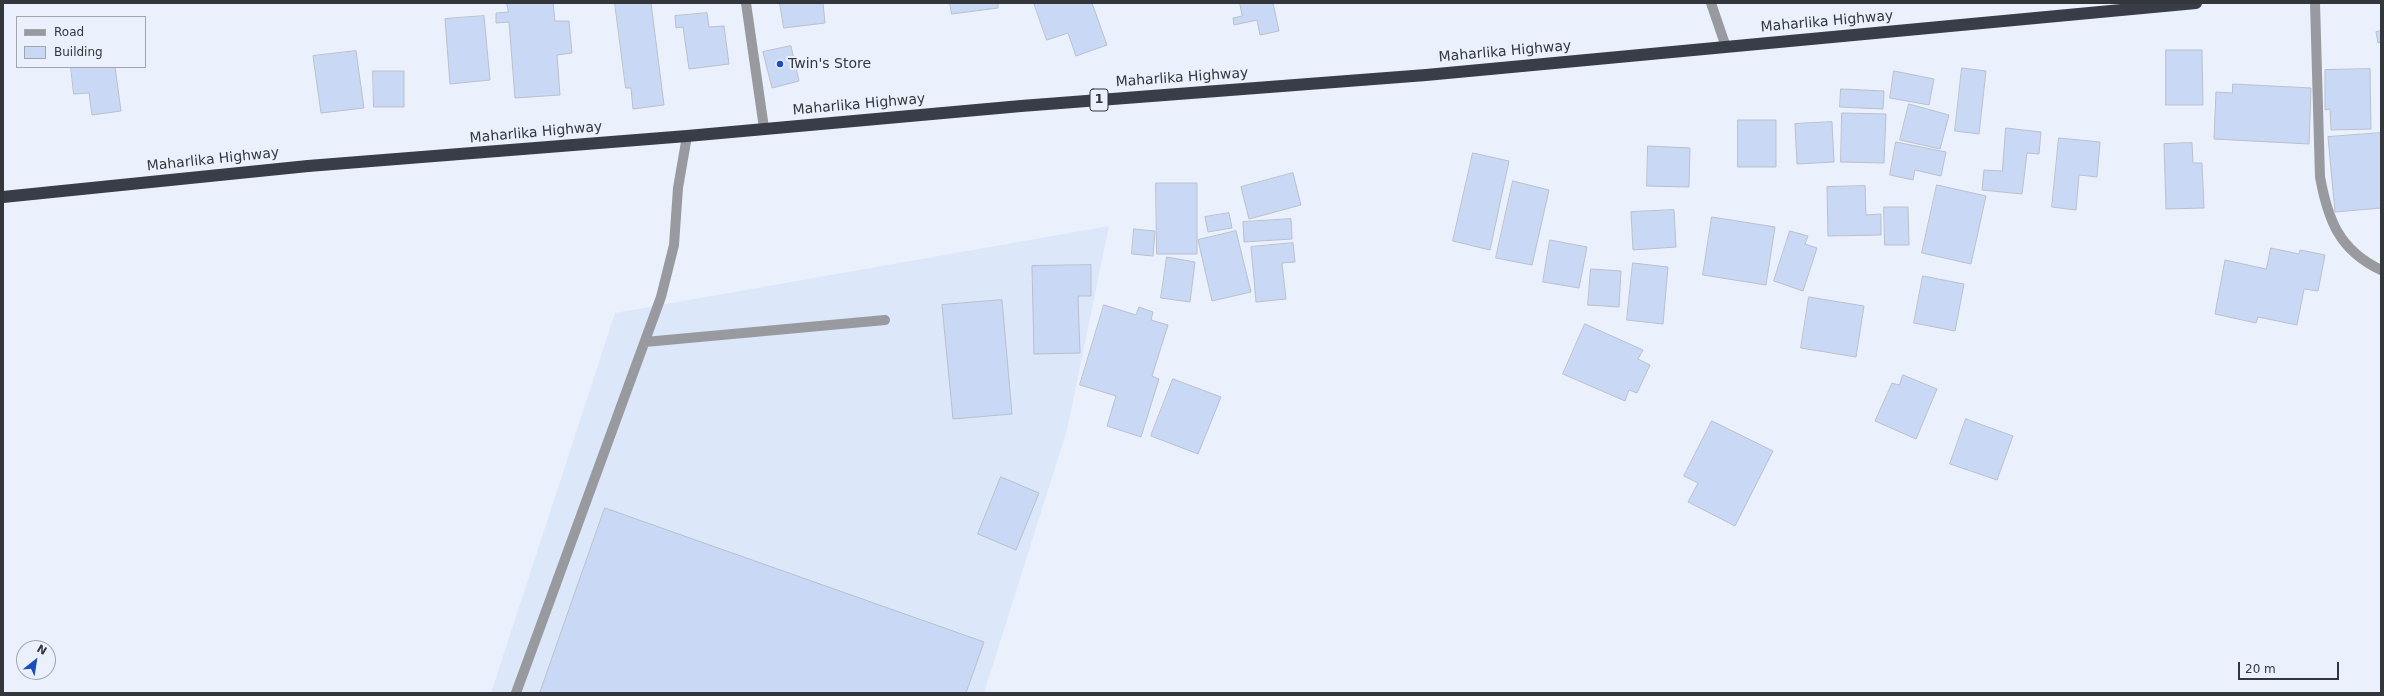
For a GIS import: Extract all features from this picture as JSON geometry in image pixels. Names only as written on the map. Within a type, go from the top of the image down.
[{"type":"highway","name":"Maharlika Highway","points":[[3,197],[308,166],[687,136],[1021,106],[1426,75],[2196,3]]},
{"type":"street","points":[[746,3],[764,128]]},
{"type":"street","points":[[1711,3],[1726,47]]},
{"type":"street","points":[[2315,3],[2320,177],[2325,202],[2333,228],[2348,247],[2381,270]]},
{"type":"street","points":[[516,693],[661,296],[674,245],[678,188],[687,136]]},
{"type":"street","points":[[645,342],[885,320]]},
{"type":"shaded area","points":[[1109,226],[1067,430],[984,693],[491,693],[615,313]]},
{"type":"building","points":[[507,3],[553,3],[555,21],[569,21],[572,53],[557,55],[560,95],[515,98],[509,22],[496,23],[496,13],[508,12]]},
{"type":"building","points":[[615,3],[651,3],[664,105],[633,109],[631,88],[626,88]]},
{"type":"building","points":[[780,3],[823,3],[825,23],[784,28]]},
{"type":"building","points":[[950,3],[998,3],[998,8],[952,14]]},
{"type":"building","points":[[1034,3],[1092,3],[1107,45],[1076,56],[1068,33],[1047,40]]},
{"type":"building","points":[[1240,3],[1273,3],[1279,31],[1260,35],[1257,20],[1234,25],[1233,18],[1242,16]]},
{"type":"building","points":[[707,13],[709,27],[724,26],[729,64],[689,69],[683,27],[676,28],[675,16]]},
{"type":"building","points":[[484,16],[490,80],[450,84],[445,19]]},
{"type":"building","points":[[2381,31],[2381,42],[2378,43],[2376,32]]},
{"type":"building","points":[[791,46],[799,81],[772,88],[763,52]]},
{"type":"building","points":[[2166,50],[2202,50],[2203,105],[2166,105]]},
{"type":"building","points":[[356,51],[364,108],[321,113],[313,56]]},
{"type":"building","points":[[71,68],[115,68],[121,111],[92,115],[89,93],[74,94]]},
{"type":"building","points":[[1962,68],[1986,71],[1979,134],[1955,131]]},
{"type":"building","points":[[2370,69],[2371,129],[2331,130],[2330,109],[2325,110],[2325,70]]},
{"type":"building","points":[[373,71],[404,71],[404,107],[374,107]]},
{"type":"building","points":[[1894,71],[1934,79],[1929,105],[1890,98]]},
{"type":"building","points":[[2233,84],[2311,88],[2309,144],[2214,139],[2216,92],[2232,93]]},
{"type":"building","points":[[1841,89],[1884,91],[1883,109],[1840,107]]},
{"type":"building","points":[[1909,104],[1949,115],[1940,149],[1900,140]]},
{"type":"building","points":[[1842,113],[1886,114],[1884,163],[1841,162]]},
{"type":"building","points":[[1738,120],[1776,120],[1776,167],[1738,167]]},
{"type":"building","points":[[1832,122],[1834,162],[1797,164],[1795,124]]},
{"type":"building","points":[[2006,128],[2041,132],[2039,154],[2027,153],[2022,194],[1982,190],[1984,170],[2002,171]]},
{"type":"building","points":[[2381,133],[2381,208],[2335,212],[2328,137]]},
{"type":"building","points":[[2059,138],[2100,142],[2097,177],[2079,175],[2076,210],[2052,207]]},
{"type":"building","points":[[1896,142],[1946,152],[1941,176],[1915,170],[1913,180],[1890,175]]},
{"type":"building","points":[[2192,143],[2193,163],[2202,163],[2204,208],[2166,209],[2164,144]]},
{"type":"building","points":[[1648,146],[1690,148],[1689,187],[1647,186]]},
{"type":"building","points":[[1473,153],[1509,161],[1490,250],[1453,241]]},
{"type":"building","points":[[1293,173],[1301,205],[1249,219],[1241,187]]},
{"type":"building","points":[[1513,181],[1549,190],[1532,265],[1496,258]]},
{"type":"building","points":[[1156,183],[1197,183],[1197,254],[1157,254]]},
{"type":"building","points":[[1937,185],[1986,196],[1971,264],[1922,253]]},
{"type":"building","points":[[1865,186],[1866,215],[1881,214],[1881,235],[1828,236],[1827,187]]},
{"type":"building","points":[[1884,207],[1908,207],[1909,245],[1885,245]]},
{"type":"building","points":[[1674,210],[1676,247],[1633,250],[1631,212]]},
{"type":"building","points":[[1229,213],[1232,228],[1208,232],[1205,217]]},
{"type":"building","points":[[1712,217],[1775,227],[1766,285],[1703,275]]},
{"type":"building","points":[[1291,219],[1292,239],[1244,242],[1243,222]]},
{"type":"building","points":[[1134,229],[1155,231],[1153,256],[1132,254]]},
{"type":"building","points":[[1236,231],[1251,292],[1212,301],[1198,240]]},
{"type":"building","points":[[1790,231],[1808,236],[1805,244],[1817,248],[1803,291],[1774,281]]},
{"type":"building","points":[[1550,240],[1587,247],[1579,288],[1543,282]]},
{"type":"building","points":[[1293,243],[1295,262],[1282,263],[1286,299],[1256,302],[1251,247]]},
{"type":"building","points":[[2271,248],[2299,254],[2300,250],[2325,255],[2318,291],[2304,289],[2297,325],[2258,317],[2256,323],[2215,314],[2225,260],[2266,269]]},
{"type":"building","points":[[1167,257],[1195,262],[1190,302],[1161,298]]},
{"type":"building","points":[[1633,263],[1668,267],[1663,324],[1627,320]]},
{"type":"building","points":[[1091,265],[1091,296],[1078,296],[1080,353],[1034,354],[1032,266]]},
{"type":"building","points":[[1591,269],[1621,271],[1619,307],[1588,305]]},
{"type":"building","points":[[1923,276],[1964,284],[1955,331],[1914,323]]},
{"type":"building","points":[[1809,297],[1864,306],[1856,357],[1801,348]]},
{"type":"building","points":[[1002,300],[1012,414],[953,419],[942,305]]},
{"type":"building","points":[[1104,305],[1136,315],[1139,307],[1153,312],[1151,320],[1168,325],[1152,376],[1159,379],[1141,437],[1107,426],[1116,396],[1080,385]]},
{"type":"building","points":[[1585,324],[1643,350],[1638,359],[1650,365],[1637,393],[1629,390],[1625,401],[1563,374]]},
{"type":"building","points":[[1903,375],[1937,389],[1916,439],[1875,421],[1892,383],[1899,385]]},
{"type":"building","points":[[1173,379],[1221,397],[1198,454],[1151,436]]},
{"type":"building","points":[[1966,419],[2013,436],[1997,480],[1950,464]]},
{"type":"building","points":[[1712,421],[1773,451],[1735,526],[1688,502],[1698,483],[1684,476]]},
{"type":"building","points":[[1001,477],[1039,493],[1016,550],[978,534]]},
{"type":"building","points":[[605,508],[984,642],[966,693],[540,693]]},
{"type":"place","name":"Twin's Store","points":[[780,64]]}]
